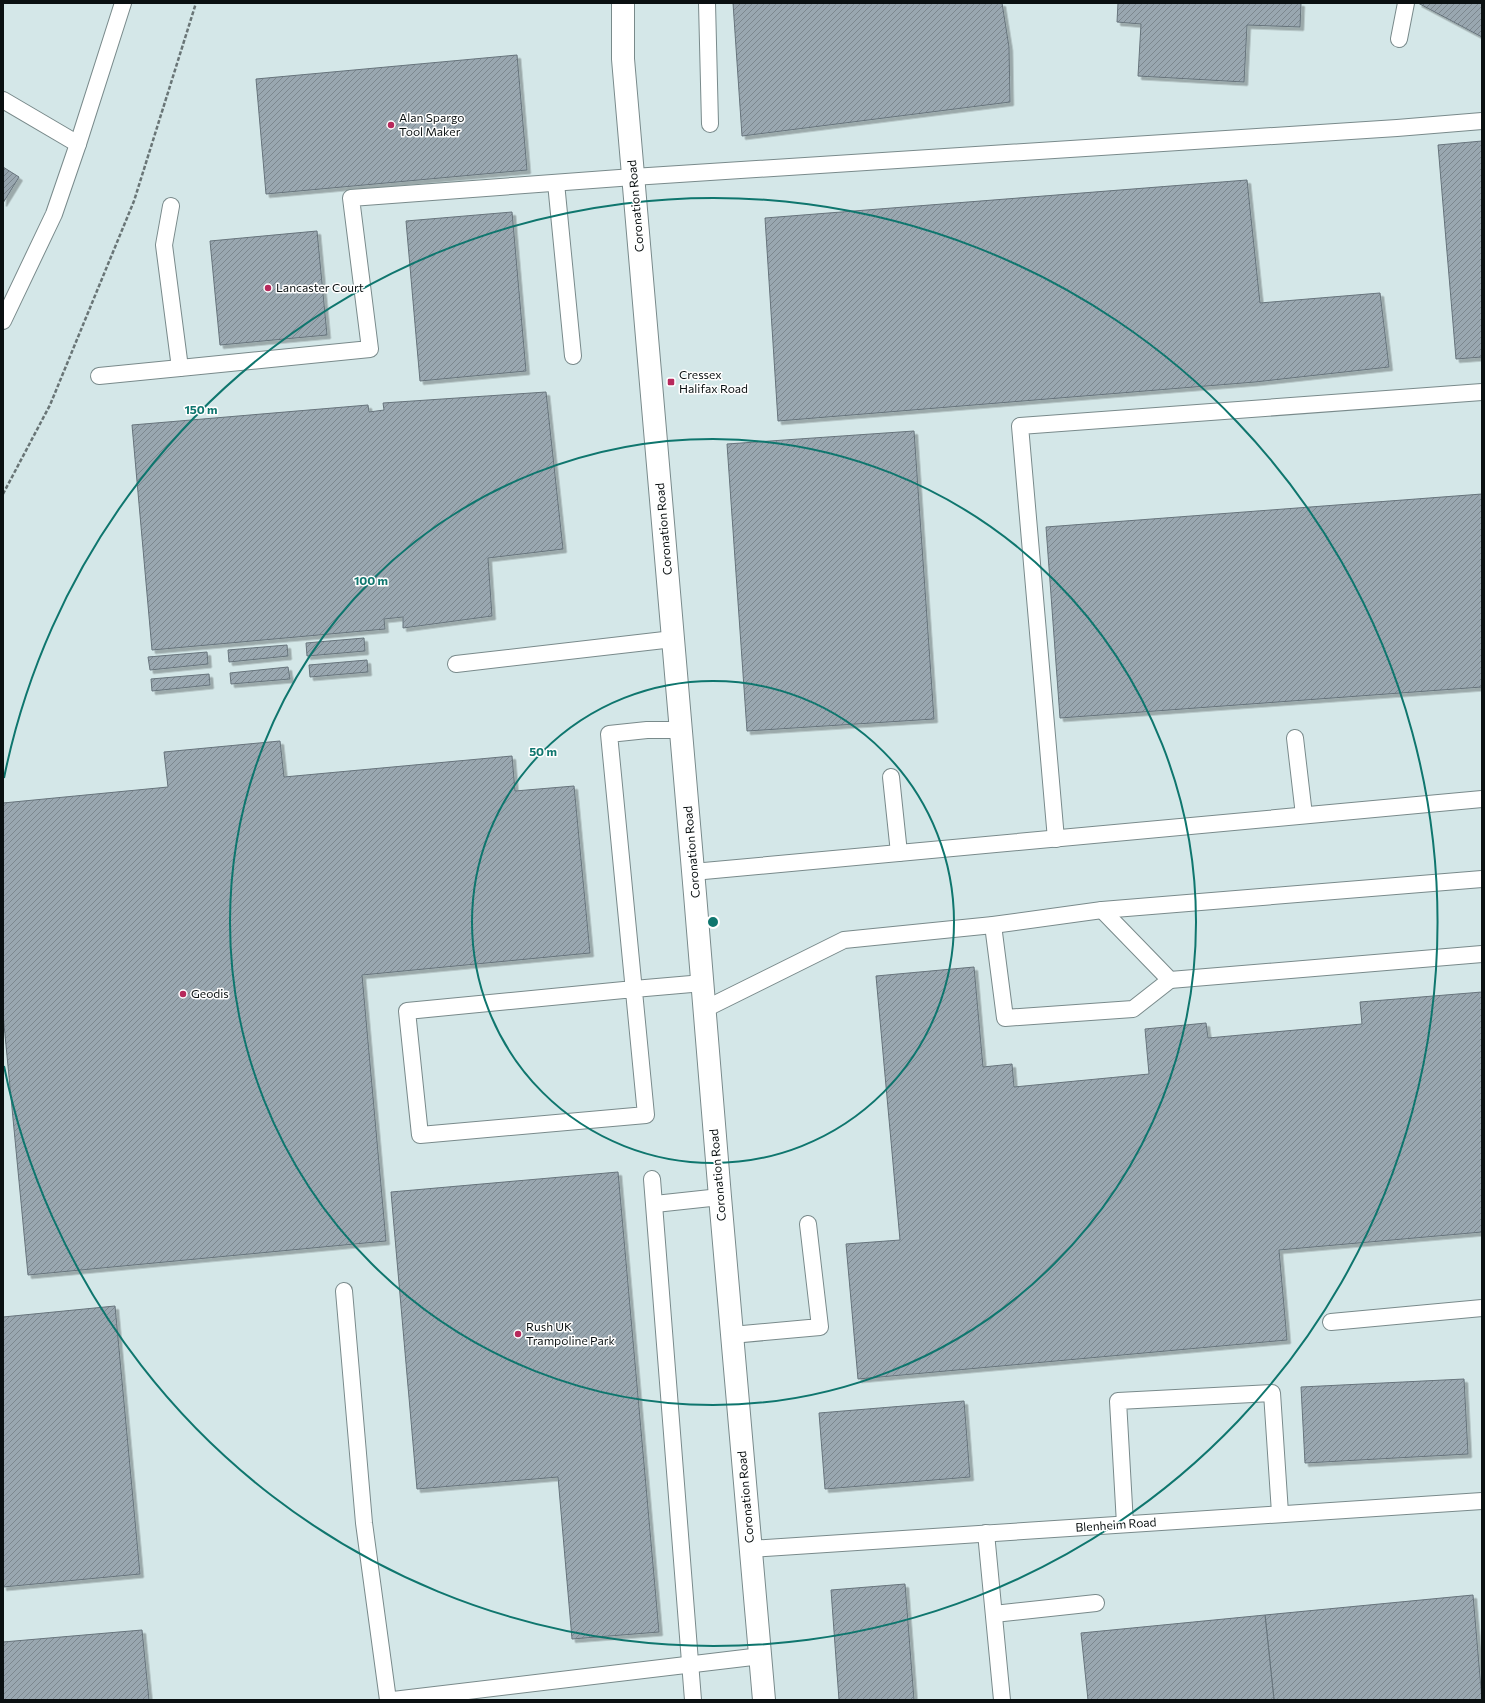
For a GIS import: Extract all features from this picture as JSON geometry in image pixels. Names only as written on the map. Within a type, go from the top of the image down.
[{"type":"street","name":"Coronation Road","points":[[623,3],[623,59],[764,1700]]},
{"type":"lane","points":[[3,321],[54,214],[123,3]]},
{"type":"lane","points":[[707,3],[710,124]]},
{"type":"lane","points":[[1399,38],[1406,3]]},
{"type":"lane","points":[[3,100],[78,144]]},
{"type":"lane","points":[[99,376],[370,349],[351,198],[633,177],[1381,129],[1482,121]]},
{"type":"lane","points":[[556,183],[573,356]]},
{"type":"lane","points":[[171,206],[164,245],[180,368]]},
{"type":"lane","points":[[1056,838],[1020,426],[1482,392]]},
{"type":"lane","points":[[456,664],[673,639]]},
{"type":"lane","points":[[681,730],[647,730],[609,734],[634,989],[646,1116],[420,1135],[407,1011],[634,989],[703,983]]},
{"type":"lane","points":[[1294,738],[1304,815]]},
{"type":"lane","points":[[891,776],[899,853]]},
{"type":"lane","points":[[693,872],[1482,798]]},
{"type":"lane","points":[[705,1009],[844,940],[993,925],[1102,910],[1482,879]]},
{"type":"lane","points":[[1102,910],[1170,980]]},
{"type":"lane","points":[[993,925],[1005,1018],[1133,1009],[1170,980],[1482,954]]},
{"type":"lane","points":[[652,1179],[693,1700]]},
{"type":"lane","points":[[655,1204],[720,1197]]},
{"type":"lane","points":[[732,1335],[820,1327],[808,1224]]},
{"type":"lane","points":[[344,1290],[364,1523],[388,1700]]},
{"type":"lane","points":[[1331,1322],[1482,1308]]},
{"type":"lane","points":[[1125,1524],[1118,1400],[1272,1393],[1280,1513]]},
{"type":"lane","name":"Blenheim Road","points":[[750,1549],[1280,1513],[1482,1501]]},
{"type":"lane","points":[[986,1533],[1002,1700]]},
{"type":"lane","points":[[994,1614],[1096,1603]]},
{"type":"lane","points":[[393,1700],[761,1656]]},
{"type":"path","points":[[3,494],[50,405],[134,201],[196,3]]},
{"type":"building","points":[[733,3],[1002,3],[1009,47],[1010,102],[742,136]]},
{"type":"building","points":[[1118,3],[1301,3],[1300,27],[1247,25],[1244,82],[1138,76],[1141,24],[1117,22]]},
{"type":"building","points":[[1418,3],[1482,3],[1482,37]]},
{"type":"building","name":"Alan Spargo Tool Maker","points":[[517,55],[527,170],[266,194],[256,79]]},
{"type":"building","points":[[1482,141],[1482,357],[1456,359],[1438,145]]},
{"type":"building","points":[[3,167],[19,177],[3,203]]},
{"type":"building","points":[[1247,180],[1260,303],[1380,293],[1389,367],[1255,382],[778,421],[765,218]]},
{"type":"building","points":[[512,212],[526,371],[420,381],[406,221]]},
{"type":"building","name":"Lancaster Court","points":[[317,231],[327,335],[220,345],[210,241]]},
{"type":"building","points":[[546,392],[563,549],[488,558],[492,616],[403,628],[403,617],[384,619],[385,629],[152,650],[132,425],[368,405],[369,412],[384,410],[383,403]]},
{"type":"building","points":[[914,431],[934,719],[747,731],[727,444]]},
{"type":"building","points":[[1482,494],[1482,687],[1060,718],[1046,527]]},
{"type":"building","points":[[364,638],[365,651],[307,656],[306,643]]},
{"type":"building","points":[[287,645],[288,656],[229,662],[228,650]]},
{"type":"building","points":[[207,652],[208,664],[150,670],[148,657]]},
{"type":"building","points":[[367,660],[368,672],[310,677],[309,665]]},
{"type":"building","points":[[288,667],[290,679],[231,684],[230,673]]},
{"type":"building","points":[[209,674],[210,685],[152,691],[151,679]]},
{"type":"building","name":"Geodis","points":[[280,741],[284,777],[512,756],[515,791],[574,786],[590,953],[362,975],[386,1241],[28,1275],[3,1014],[3,803],[168,787],[164,752]]},
{"type":"building","points":[[974,967],[983,1067],[1012,1064],[1014,1087],[1149,1074],[1145,1029],[1206,1023],[1208,1038],[1362,1024],[1360,1002],[1482,992],[1482,1232],[1279,1250],[1287,1340],[858,1379],[846,1244],[900,1240],[876,976]]},
{"type":"building","name":"Rush UK Trampoline Park","points":[[618,1172],[659,1632],[572,1639],[558,1477],[417,1489],[391,1192]]},
{"type":"building","points":[[115,1306],[140,1574],[3,1587],[3,1317]]},
{"type":"building","points":[[1464,1379],[1468,1454],[1305,1463],[1301,1387]]},
{"type":"building","points":[[964,1401],[970,1477],[825,1489],[819,1413]]},
{"type":"building","points":[[905,1584],[914,1700],[839,1700],[831,1590]]},
{"type":"building","points":[[1473,1595],[1482,1700],[1274,1700],[1265,1615]]},
{"type":"building","points":[[1265,1615],[1274,1700],[1088,1700],[1081,1633]]},
{"type":"building","points":[[142,1630],[149,1700],[3,1700],[3,1642]]},
{"type":"place","name":"Alan Spargo Tool Maker","points":[[391,125]]},
{"type":"place","name":"Lancaster Court","points":[[268,288]]},
{"type":"place","name":"Cressex Halifax Road","points":[[671,382]]},
{"type":"place","name":"Geodis","points":[[183,994]]},
{"type":"place","name":"Rush UK Trampoline Park","points":[[518,1334]]}]
